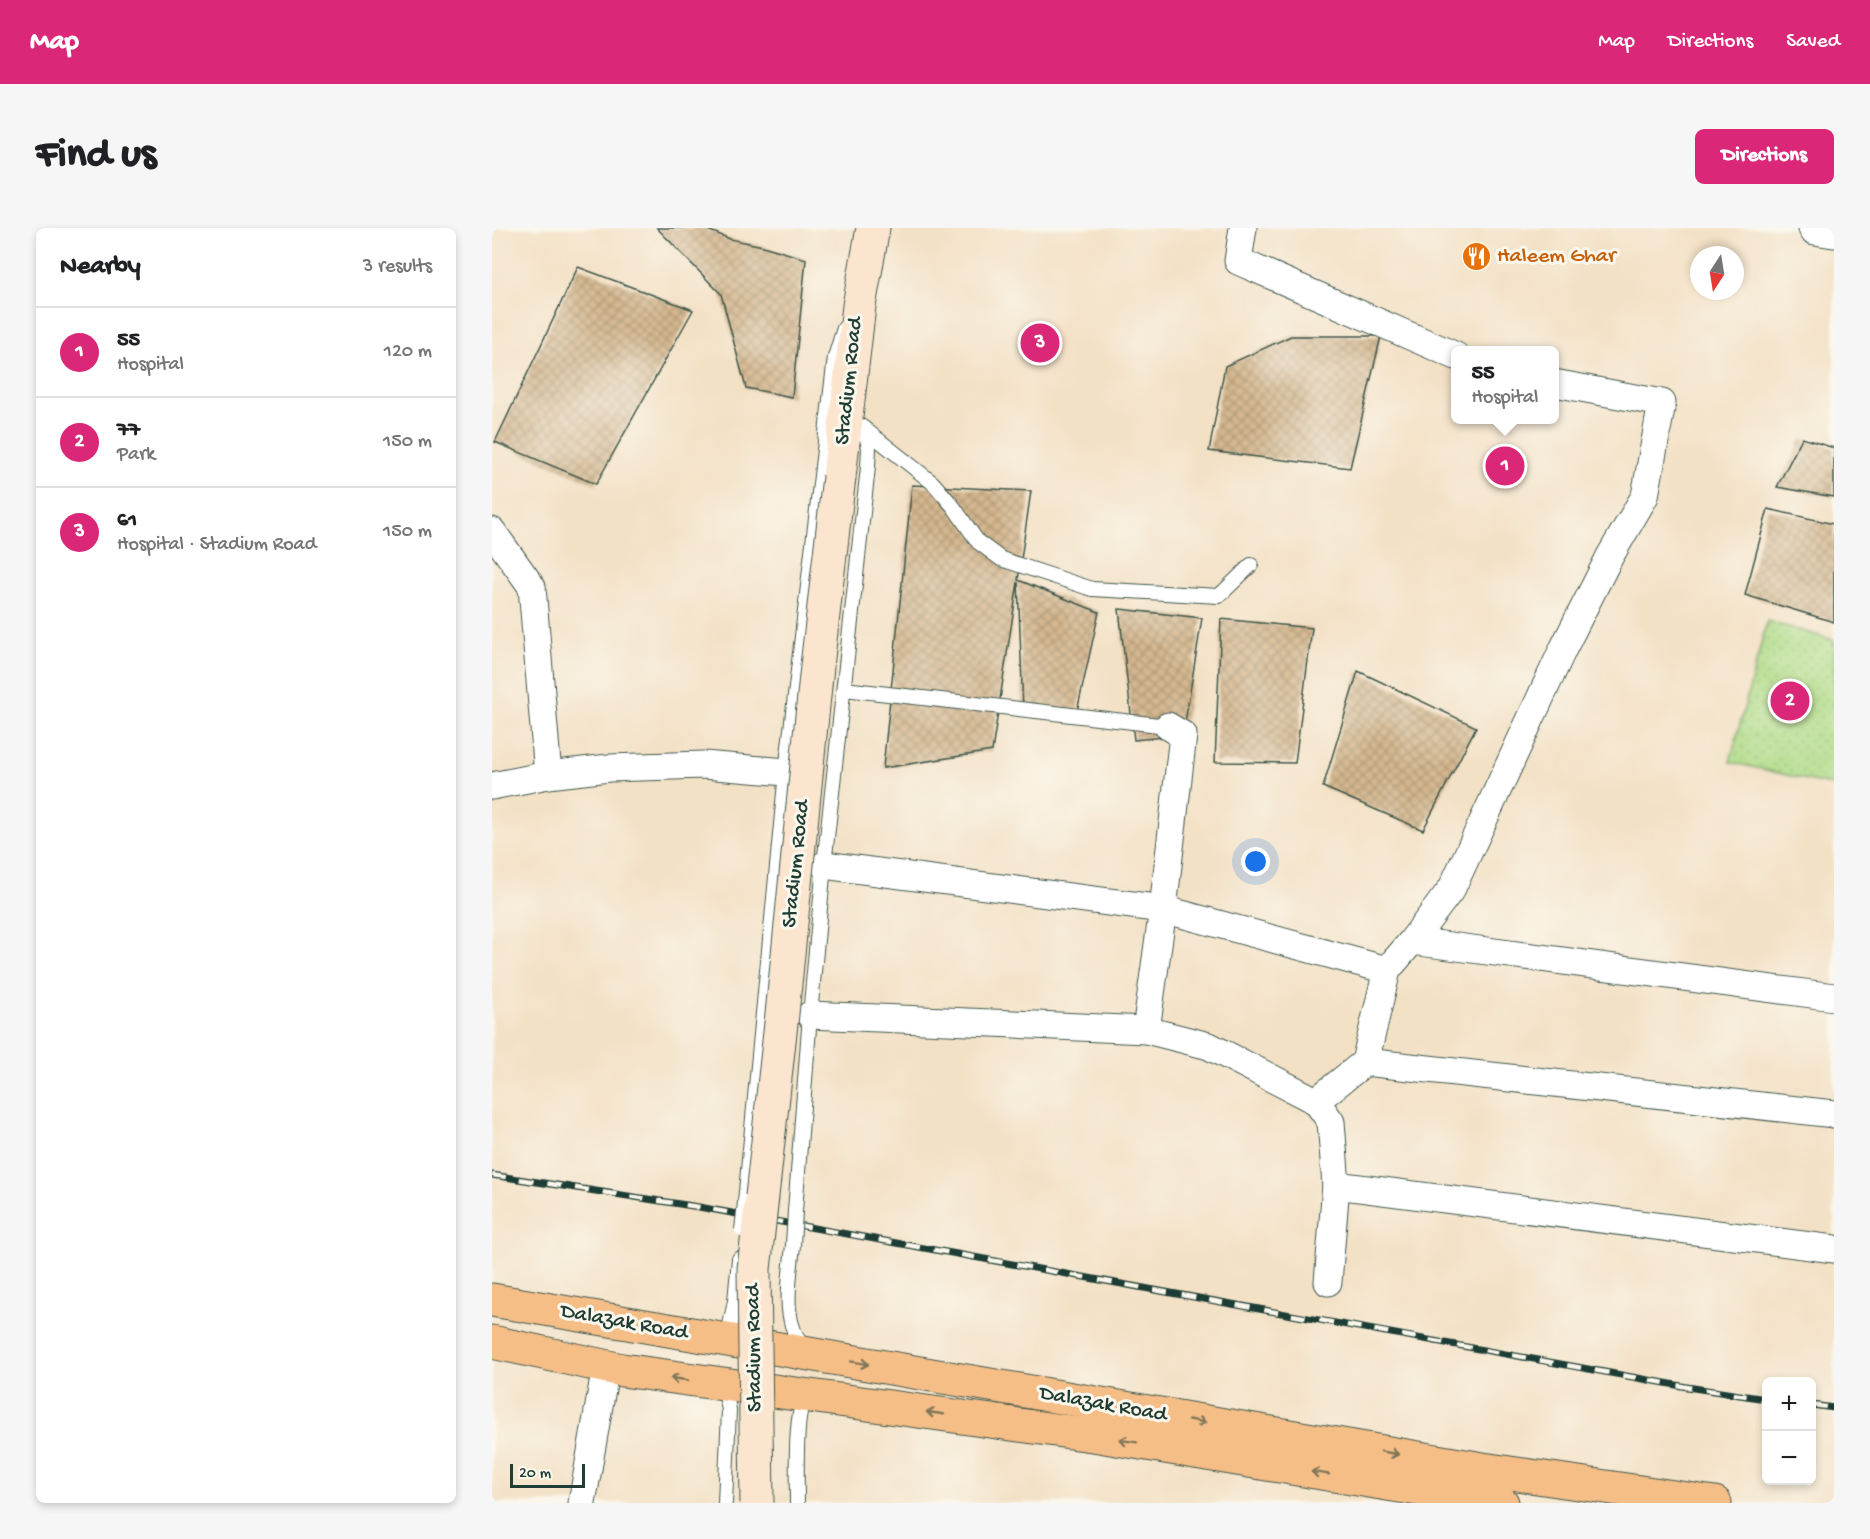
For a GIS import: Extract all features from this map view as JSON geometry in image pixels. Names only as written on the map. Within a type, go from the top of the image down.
[{"type":"main road","name":"Stadium Road","points":[[757,1503],[754,1269],[817,666],[839,477],[856,423],[861,295],[873,228]]},
{"type":"main road","name":"Dalazak Road","points":[[492,1300],[1483,1469],[1715,1503]]},
{"type":"main road","name":"Dalazak Road","points":[[492,1342],[606,1366],[1099,1436],[1502,1503]]},
{"type":"street","points":[[1243,228],[1238,261],[1451,354]]},
{"type":"street","points":[[1815,228],[1834,231]]},
{"type":"street","points":[[1316,1101],[1365,1062],[1387,970],[1452,888],[1563,649],[1610,556],[1645,496],[1662,403],[1559,384]]},
{"type":"street","points":[[492,531],[532,587],[548,775]]},
{"type":"street","points":[[1146,1030],[1184,735],[1168,726]]},
{"type":"street","points":[[492,786],[548,775],[609,768],[704,765],[786,772]]},
{"type":"street","points":[[824,865],[1163,909],[1387,970]]},
{"type":"street","points":[[1412,941],[1834,997]]},
{"type":"street","points":[[810,1015],[1146,1030],[1209,1046],[1316,1101],[1331,1122],[1336,1185],[1328,1282]]},
{"type":"street","points":[[1365,1062],[1834,1114]]},
{"type":"street","points":[[1336,1185],[1834,1249]]},
{"type":"street","points":[[582,1503],[606,1366]]},
{"type":"lane","points":[[727,1340],[735,1301],[786,772],[835,357],[840,335],[861,295]]},
{"type":"lane","points":[[856,423],[933,483],[953,506],[978,542],[1001,559],[1092,589],[1219,596],[1251,565]]},
{"type":"lane","points":[[810,1355],[796,1339],[788,1312],[810,1015],[824,865],[868,467],[868,448],[856,423]]},
{"type":"lane","points":[[844,689],[1168,726]]},
{"type":"lane","points":[[723,1384],[727,1393],[729,1410],[725,1503]]},
{"type":"lane","points":[[797,1503],[798,1420],[801,1401],[807,1395]]},
{"type":"green space","points":[[1767,621],[1834,640],[1834,786],[1730,762]]},
{"type":"building","points":[[657,228],[703,228],[730,239],[806,259],[792,397],[746,388],[721,294]]},
{"type":"building","points":[[578,267],[693,310],[596,484],[495,442]]},
{"type":"building","points":[[1291,336],[1381,336],[1350,468],[1209,451],[1225,366]]},
{"type":"building","points":[[1802,438],[1834,448],[1834,497],[1777,487]]},
{"type":"building","points":[[912,485],[1031,491],[1018,580],[1099,612],[1076,716],[1023,710],[1018,582],[992,751],[883,768]]},
{"type":"building","points":[[1768,509],[1834,524],[1834,622],[1745,595]]},
{"type":"building","points":[[1119,609],[1202,618],[1183,735],[1134,740]]},
{"type":"building","points":[[1221,619],[1312,628],[1295,763],[1215,762]]},
{"type":"building","points":[[1358,671],[1476,727],[1423,830],[1323,787]]},
{"type":"railway","points":[[492,1175],[699,1207],[1687,1387],[1762,1398]]},
{"type":"railway","points":[[1816,1406],[1834,1408]]},
{"type":"place","name":"Haleem Ghar","points":[[1476,257]]},
{"type":"place","name":"61","points":[[1040,343]]},
{"type":"place","name":"55","points":[[1505,466]]},
{"type":"place","name":"77","points":[[1790,701]]}]
